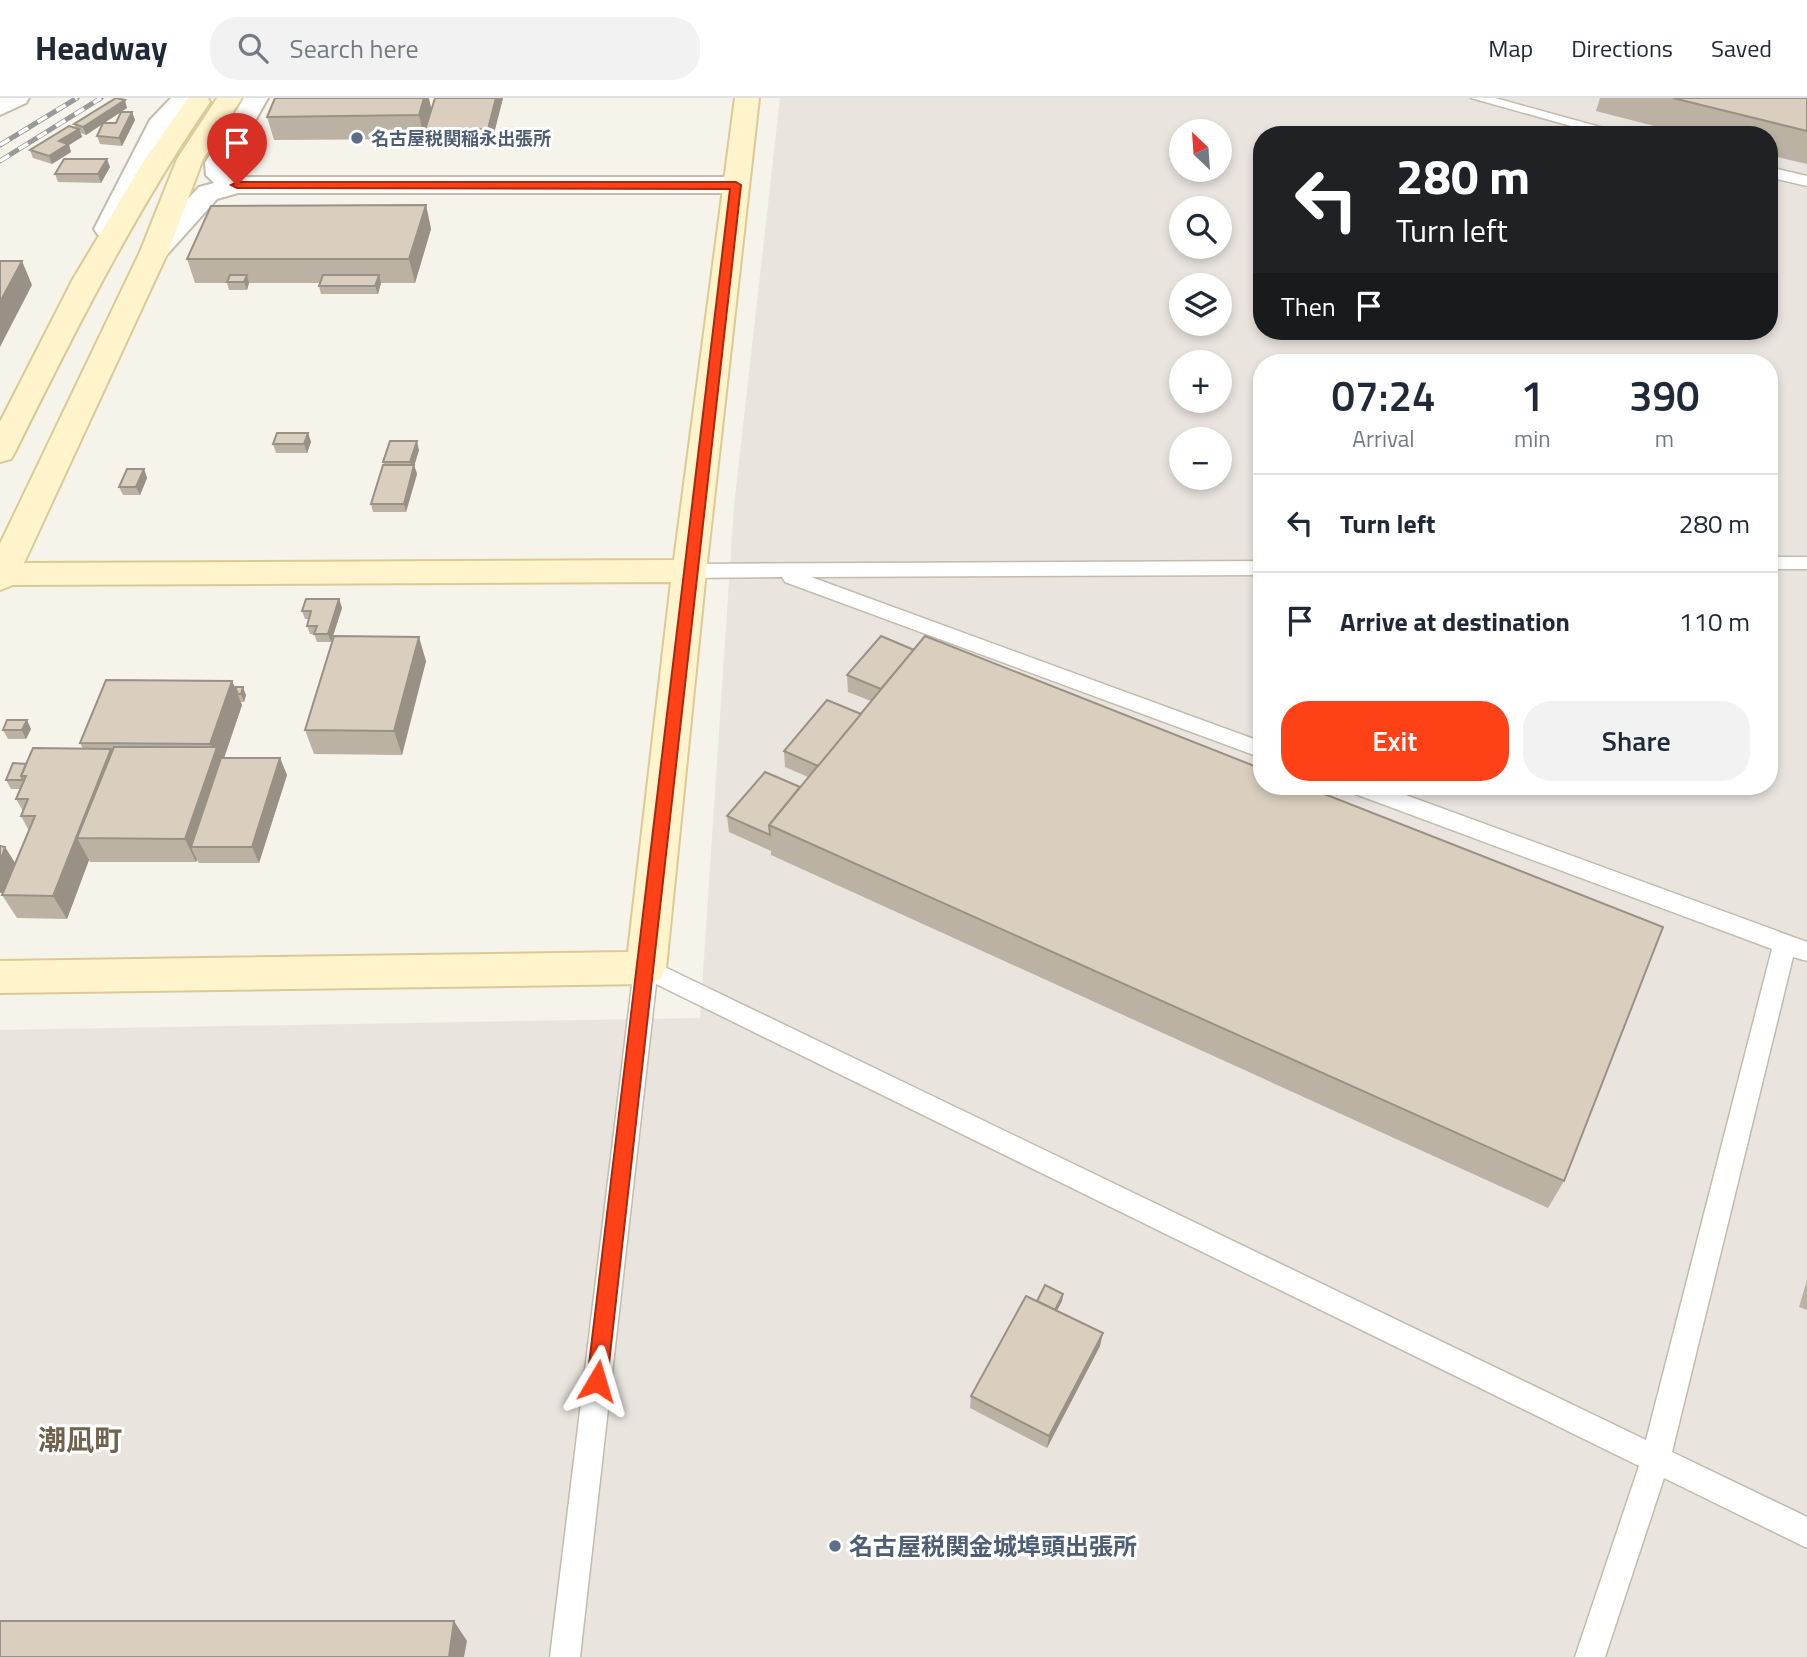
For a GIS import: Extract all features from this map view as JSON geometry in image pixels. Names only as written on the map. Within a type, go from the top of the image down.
[{"type":"street","points":[[0,108],[17,98]]},
{"type":"street","points":[[0,452],[163,120],[186,98]]},
{"type":"street","points":[[87,279],[155,164],[190,109],[202,98]]},
{"type":"street","points":[[230,98],[209,125],[190,159],[154,252],[1,576],[689,571]]},
{"type":"street","points":[[237,185],[219,175],[218,163],[256,98]]},
{"type":"street","points":[[0,977],[646,968],[689,571],[747,98]]},
{"type":"street","points":[[154,252],[208,193],[237,185],[736,185]]},
{"type":"lane","points":[[1478,98],[1511,102],[1592,126]]},
{"type":"lane","points":[[1778,174],[1807,181]]},
{"type":"lane","points":[[1778,564],[1807,563]]},
{"type":"lane","points":[[689,571],[1253,568]]},
{"type":"lane","points":[[779,572],[1253,747]]},
{"type":"lane","points":[[1382,795],[1796,948],[1656,1458],[1590,1657]]},
{"type":"lane","points":[[565,1657],[646,968],[1807,1533]]},
{"type":"shaded area","points":[[780,98],[1807,98],[1807,1657],[0,1657],[0,1030],[700,1018],[734,506]]},
{"type":"building","points":[[116,98],[125,100],[83,127],[74,124]]},
{"type":"building","points":[[275,98],[424,98],[419,115],[267,117]]},
{"type":"building","points":[[435,98],[496,98],[488,129],[425,130]]},
{"type":"building","points":[[1673,98],[1807,98],[1807,131]]},
{"type":"building","points":[[121,112],[132,112],[119,138],[97,136],[103,123],[116,123]]},
{"type":"building","points":[[69,126],[79,129],[59,141],[68,144],[49,156],[30,150]]},
{"type":"building","points":[[64,159],[107,159],[98,174],[55,174]]},
{"type":"building","points":[[426,205],[409,259],[187,259],[211,206]]},
{"type":"building","points":[[0,261],[22,261],[0,302]]},
{"type":"building","points":[[230,275],[247,275],[244,282],[227,282]]},
{"type":"building","points":[[323,275],[379,275],[375,286],[319,286]]},
{"type":"building","points":[[277,433],[308,433],[304,444],[273,444]]},
{"type":"building","points":[[390,441],[417,441],[410,462],[383,462]]},
{"type":"building","points":[[383,465],[414,465],[404,504],[371,504]]},
{"type":"building","points":[[127,469],[144,469],[136,487],[119,487]]},
{"type":"building","points":[[306,599],[339,599],[328,634],[314,634],[317,626],[307,626],[311,611],[302,611]]},
{"type":"building","points":[[334,636],[419,637],[394,731],[305,730]]},
{"type":"building","points":[[881,636],[914,650],[881,689],[847,675]]},
{"type":"building","points":[[925,636],[1253,765],[1253,795],[1327,795],[1663,927],[1564,1181],[769,825]]},
{"type":"building","points":[[106,680],[232,681],[210,744],[80,743]]},
{"type":"building","points":[[235,687],[243,687],[241,694],[238,694]]},
{"type":"building","points":[[827,700],[861,714],[818,766],[784,751]]},
{"type":"building","points":[[7,720],[27,720],[22,730],[3,730]]},
{"type":"building","points":[[114,747],[217,747],[185,839],[77,838]]},
{"type":"building","points":[[33,748],[111,749],[53,896],[2,895],[35,816],[21,816],[28,799],[16,799],[26,776],[21,776]]},
{"type":"building","points":[[221,758],[280,758],[252,847],[191,847]]},
{"type":"building","points":[[13,763],[26,764],[21,776],[23,780],[6,780]]},
{"type":"building","points":[[765,772],[800,787],[769,825],[770,835],[727,816]]},
{"type":"building","points":[[0,846],[5,847],[0,862]]},
{"type":"building","points":[[1045,1285],[1063,1294],[1055,1310],[1037,1301]]},
{"type":"building","points":[[1026,1296],[1103,1333],[1049,1436],[971,1396]]},
{"type":"building","points":[[0,1621],[454,1621],[449,1657],[0,1657]]},
{"type":"railway","points":[[0,145],[77,98]]},
{"type":"railway","points":[[0,161],[101,98]]},
{"type":"place","name":"名古屋税関稲永出張所","points":[[357,138]]},
{"type":"place","name":"名古屋税関金城埠頭出張所","points":[[835,1546]]},
{"type":"district","name":"潮凪町","points":[[80,1439]]},
{"type":"route","points":[[237,185],[736,185],[689,571],[597,1381]]}]
